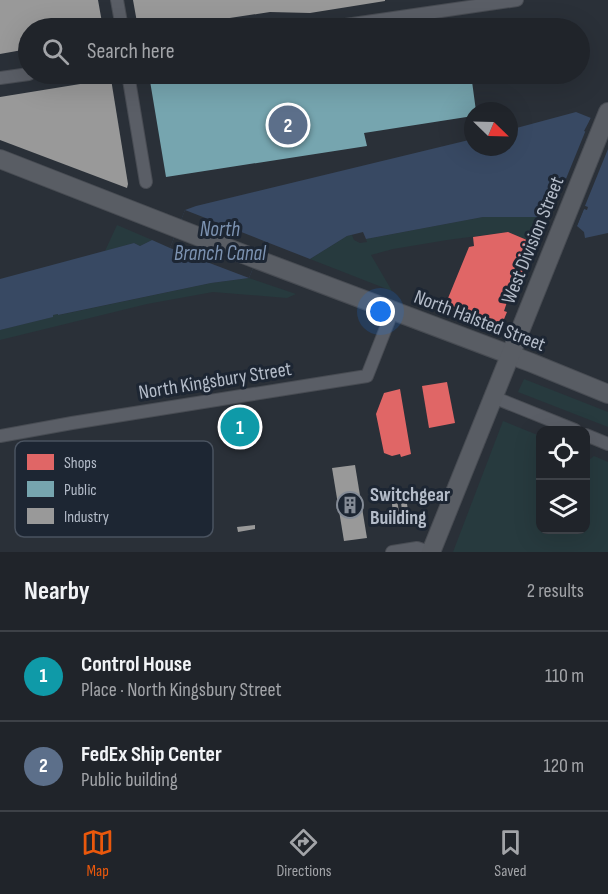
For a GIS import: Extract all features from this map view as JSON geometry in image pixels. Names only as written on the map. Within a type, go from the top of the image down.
[{"type":"main road","name":"West Division Street","points":[[430,552],[608,112]]},
{"type":"main road","name":"North Halsted Street","points":[[0,159],[608,394]]},
{"type":"street","points":[[117,0],[120,18]]},
{"type":"street","points":[[394,18],[517,0]]},
{"type":"street","points":[[0,78],[18,76]]},
{"type":"street","points":[[130,84],[146,182]]},
{"type":"street","name":"North Kingsbury Street","points":[[0,436],[367,376],[393,310]]},
{"type":"street","points":[[493,397],[565,426]]},
{"type":"street","points":[[590,437],[608,444]]},
{"type":"street","points":[[393,552],[417,548],[430,552]]},
{"type":"green space","points":[[483,217],[538,217],[549,221],[537,244],[508,232],[393,249],[371,255],[392,291],[310,259],[347,236],[352,235],[354,240],[360,243],[367,242],[366,239]]},
{"type":"green space","points":[[117,225],[152,240],[140,246],[134,243],[105,251]]},
{"type":"green space","points":[[249,278],[296,294],[287,298],[213,292],[147,304],[0,340],[0,330],[52,317],[52,315],[211,283]]},
{"type":"green space","points":[[524,379],[608,412],[608,427],[518,392]]},
{"type":"green space","points":[[503,421],[536,434],[536,534],[590,534],[590,459],[594,456],[608,462],[608,552],[453,552]]},
{"type":"water","name":"North Branch Canal","points":[[576,112],[591,118],[584,131],[608,141],[608,233],[585,238],[584,232],[577,226],[584,209],[587,210],[588,207],[554,194],[553,197],[558,199],[550,215],[483,217],[366,239],[363,232],[347,236],[310,259],[264,241],[249,278],[211,283],[53,315],[53,317],[0,330],[0,279],[134,243],[140,246],[152,240],[170,248],[185,210],[196,206],[464,141],[464,156],[518,156],[518,128]]},
{"type":"pier","points":[[592,115],[594,119],[588,130],[608,138],[608,149],[576,228],[574,225],[582,208],[561,200],[550,218]]},
{"type":"pier","points":[[185,210],[264,241],[249,278],[170,248]]},
{"type":"building: Shops","points":[[508,232],[534,243],[510,304],[507,302],[504,311],[507,312],[499,331],[444,308],[469,247],[474,246],[473,237]]},
{"type":"building: Shops","points":[[447,382],[455,423],[429,428],[422,386]]},
{"type":"building: Shops","points":[[400,389],[411,454],[401,457],[400,454],[392,456],[384,453],[376,414],[384,393]]},
{"type":"building: Public","points":[[150,84],[472,84],[475,102],[464,102],[464,117],[364,133],[367,146],[166,177]]},
{"type":"building: Industry","points":[[0,0],[98,0],[101,18],[18,18],[18,51],[0,54]]},
{"type":"building: Industry","points":[[133,0],[385,0],[310,13],[270,12],[230,18],[136,18]]},
{"type":"building: Industry","points":[[80,84],[112,84],[127,188],[0,140],[0,97]]},
{"type":"building: Industry","points":[[248,420],[249,432],[233,434],[231,422]]},
{"type":"building: Industry","name":"Switchgear Building","points":[[355,465],[367,538],[344,541],[332,468]]},
{"type":"building: Industry","points":[[405,492],[408,510],[402,511],[400,493]]},
{"type":"building: Industry","points":[[396,494],[399,512],[393,513],[391,495]]},
{"type":"building: Industry","points":[[255,525],[255,529],[238,532],[237,527]]},
{"type":"place","name":"FedEx Ship Center","points":[[288,125]]},
{"type":"place","name":"Control House","points":[[240,427]]},
{"type":"place","name":"Switchgear Building","points":[[350,505]]}]
